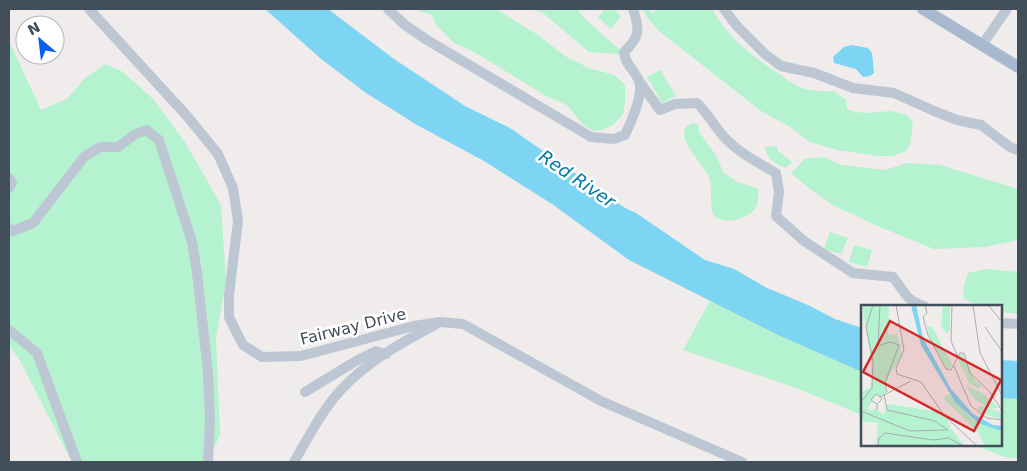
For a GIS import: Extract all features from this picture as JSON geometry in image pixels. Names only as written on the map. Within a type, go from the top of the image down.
[{"type":"main road","points":[[923,9],[1018,67]]},
{"type":"street","name":"Fairway Drive","points":[[89,9],[187,116],[218,154],[233,188],[238,221],[229,294],[229,317],[243,345],[262,357],[301,356],[414,326],[440,322],[463,324],[601,401],[742,462]]},
{"type":"street","points":[[388,9],[427,40],[592,137],[614,139],[625,135],[633,118],[639,97],[639,81]]},
{"type":"street","points":[[634,9],[638,33],[634,42],[624,52],[624,58],[660,110],[675,104],[697,103],[707,112],[726,139],[751,158],[776,173],[779,192],[776,216],[804,241],[853,273],[893,277],[906,296],[913,303],[920,305]]},
{"type":"street","points":[[724,9],[736,25],[765,54],[781,66],[814,73],[853,88],[894,93],[957,120],[981,126],[1010,147],[1018,150]]},
{"type":"street","points":[[982,45],[1007,9]]},
{"type":"street","points":[[9,228],[13,231],[33,223],[84,157],[100,147],[118,147],[134,135],[146,130],[159,140],[192,242],[197,274],[208,372],[210,420],[208,462]]},
{"type":"street","points":[[9,178],[12,183],[9,188]]},
{"type":"street","points":[[294,462],[322,414],[340,392],[365,369],[386,354],[440,322]]},
{"type":"street","points":[[1002,323],[1018,324]]},
{"type":"street","points":[[9,330],[37,353],[77,462]]},
{"type":"street","points":[[305,392],[376,351],[386,354]]},
{"type":"green space","points":[[413,9],[496,9],[538,35],[565,56],[591,69],[615,75],[625,85],[623,114],[614,124],[603,130],[594,131],[583,125],[567,105],[546,96],[476,53],[454,43],[436,25],[432,15]]},
{"type":"green space","points":[[533,9],[577,9],[584,18],[621,51],[619,54],[589,52],[543,13]]},
{"type":"green space","points":[[605,9],[613,9],[621,16],[611,29],[598,17]]},
{"type":"green space","points":[[643,9],[649,9],[651,13],[657,9],[712,9],[726,29],[742,46],[761,62],[797,86],[816,91],[835,91],[846,100],[847,109],[855,112],[891,111],[907,115],[913,124],[910,144],[906,151],[893,156],[878,156],[837,150],[810,142],[790,127],[761,111],[659,31],[646,16]]},
{"type":"green space","points":[[9,41],[15,54],[15,65],[20,65],[41,110],[67,99],[85,78],[106,64],[123,72],[154,100],[186,144],[221,205],[226,281],[216,337],[220,434],[208,462],[72,462],[18,357],[9,346]]},
{"type":"green space","points":[[660,70],[676,96],[662,103],[647,77]]},
{"type":"green space","points":[[693,123],[699,127],[699,132],[716,155],[723,172],[736,181],[758,189],[757,205],[750,214],[731,221],[719,219],[714,215],[709,177],[686,141],[684,133],[686,127]]},
{"type":"green space","points":[[777,146],[778,151],[792,162],[785,168],[778,165],[767,154],[765,147]]},
{"type":"green space","points":[[824,157],[841,165],[885,170],[907,163],[940,165],[1018,189],[1018,240],[985,247],[934,249],[875,225],[833,205],[791,173],[805,159]]},
{"type":"green space","points":[[830,232],[848,238],[841,254],[824,249]]},
{"type":"green space","points":[[854,245],[872,250],[867,267],[849,262]]},
{"type":"green space","points":[[986,269],[1018,272],[1018,314],[1002,312],[1002,305],[978,305],[964,299],[963,289],[968,273]]},
{"type":"green space","points":[[710,301],[778,335],[861,372],[861,415],[791,386],[683,350]]},
{"type":"green space","points":[[1002,398],[1018,399],[1018,459],[1005,457],[977,446],[1002,446]]},
{"type":"water","name":"Red River","points":[[265,9],[328,9],[394,59],[465,106],[510,128],[625,208],[636,213],[705,260],[734,269],[767,288],[808,305],[835,319],[861,328],[861,372],[778,335],[629,260],[552,204],[484,161],[417,125],[366,93],[320,58]]},
{"type":"water","points":[[851,45],[868,48],[872,53],[874,73],[870,76],[863,77],[856,69],[834,63],[833,57],[844,47]]},
{"type":"water","points":[[1002,360],[1018,361],[1018,399],[1002,398]]}]
